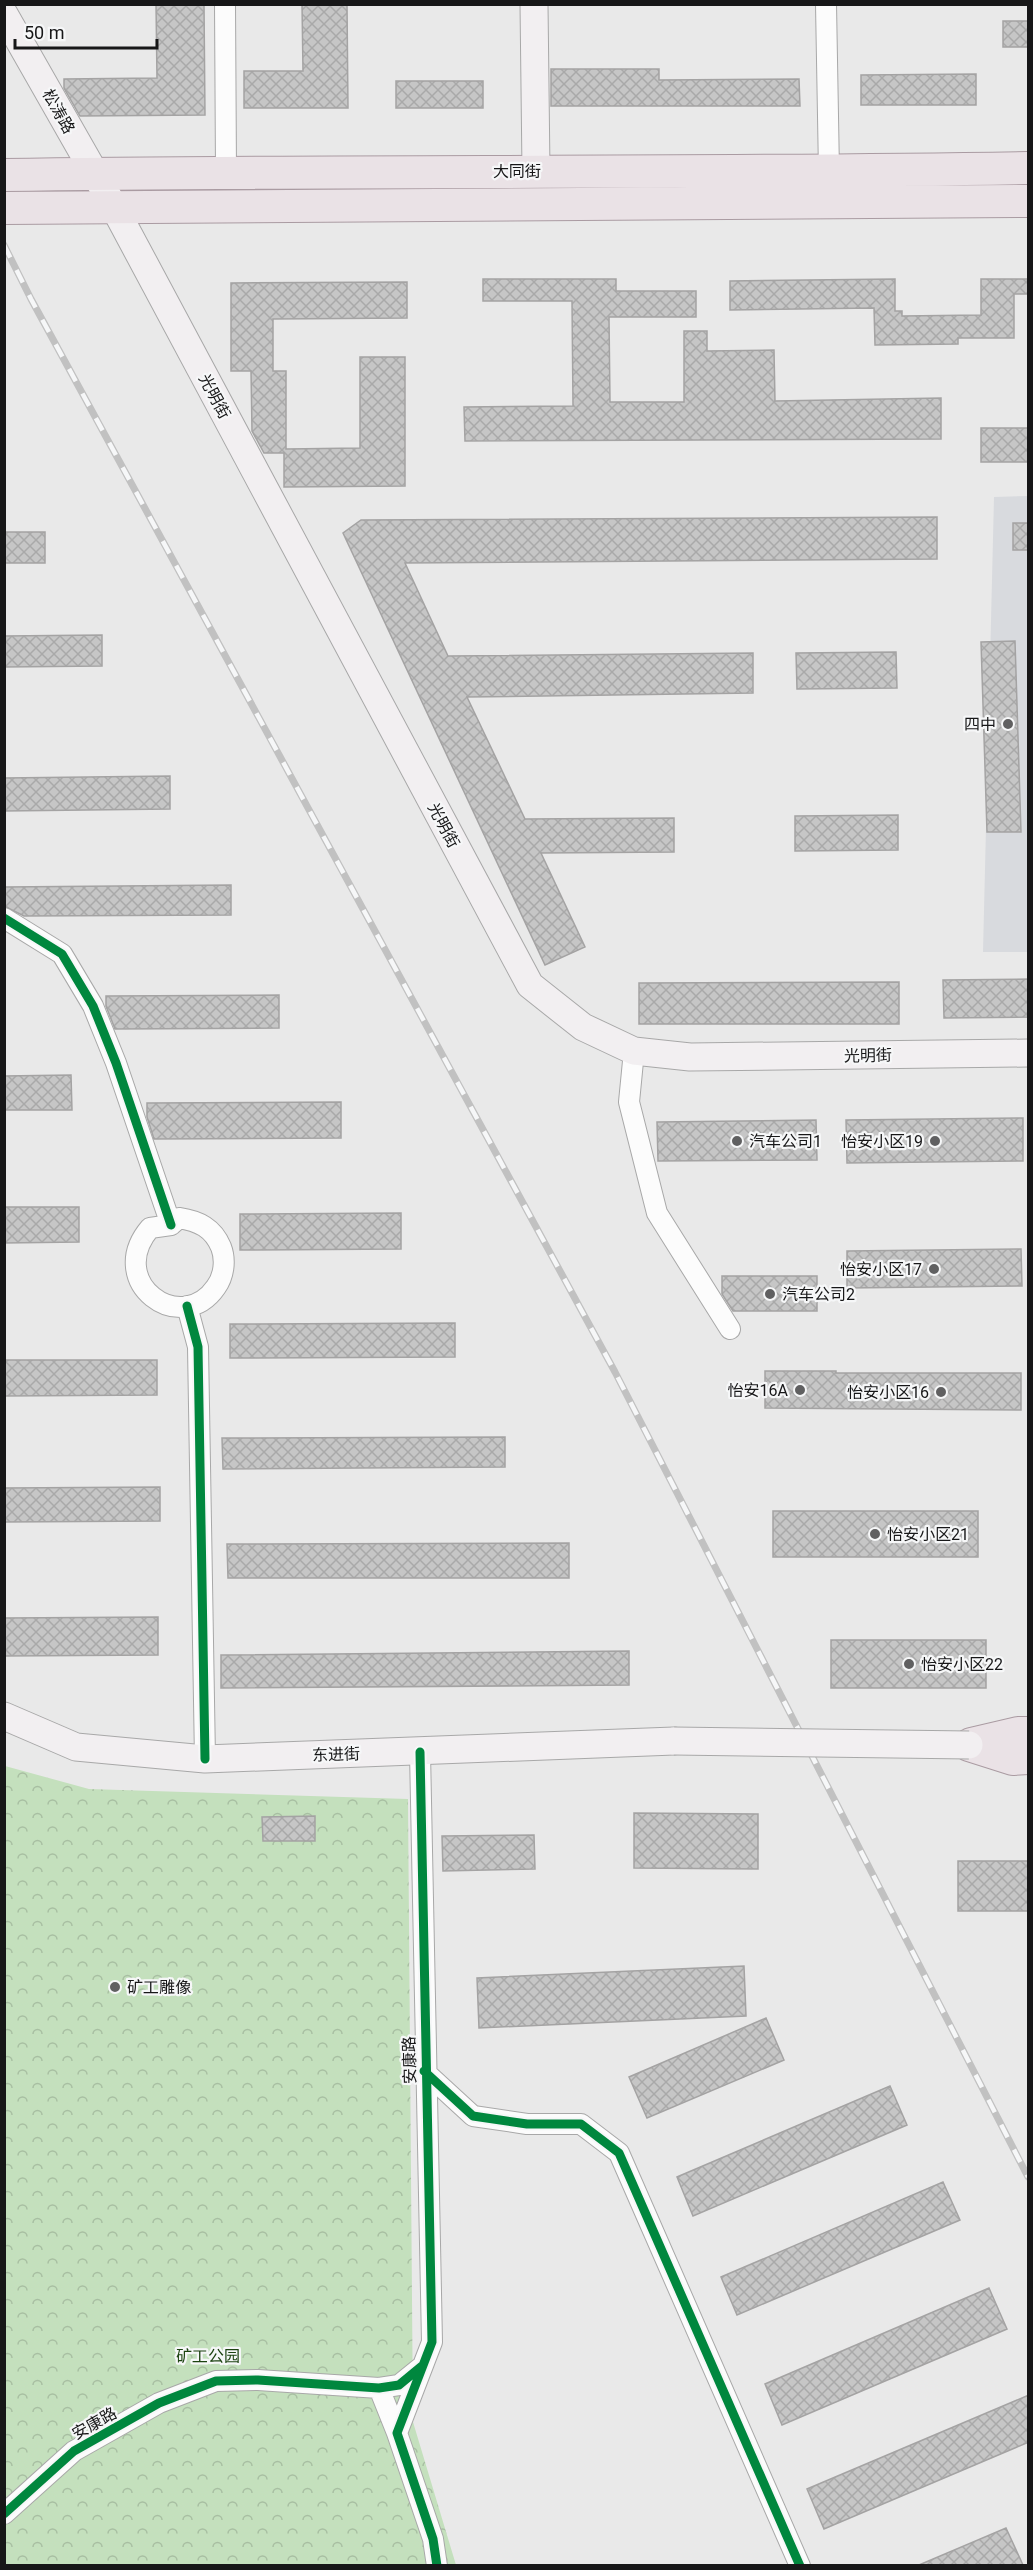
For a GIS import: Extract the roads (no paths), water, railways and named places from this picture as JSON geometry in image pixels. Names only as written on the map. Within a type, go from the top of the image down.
[{"type":"main road","points":[[534,4],[536,171]]},
{"type":"main road","name":"松涛路","points":[[4,14],[114,207]]},
{"type":"main road","name":"大同街","points":[[4,175],[226,172],[829,172],[1029,168]]},
{"type":"main road","name":"大同街","points":[[4,208],[1029,201]]},
{"type":"main road","name":"光明街","points":[[114,207],[530,985],[583,1027],[634,1052],[690,1057],[1029,1053]]},
{"type":"main road","name":"东进街","points":[[4,1716],[76,1747],[205,1759],[674,1741],[969,1745]]},
{"type":"main road","points":[[969,1745],[1018,1733],[1029,1733]]},
{"type":"main road","points":[[969,1745],[1013,1759],[1029,1758]]},
{"type":"street","points":[[225,4],[226,172]]},
{"type":"street","points":[[826,4],[829,172]]},
{"type":"street","points":[[4,918],[62,954],[93,1006],[116,1063],[171,1225]]},
{"type":"street","points":[[634,1052],[629,1102],[657,1213],[730,1329]]},
{"type":"street","points":[[179,1218],[194,1220],[207,1227],[218,1239],[223,1253],[224,1268],[220,1281],[212,1293],[201,1302],[187,1306],[173,1306],[159,1302],[148,1294],[140,1283],[135,1269],[135,1254],[150,1228],[171,1225],[179,1218]]},
{"type":"street","points":[[187,1306],[198,1347],[205,1759]]},
{"type":"street","name":"安康路","points":[[397,2433],[432,2342],[424,2071],[420,1752]]},
{"type":"street","points":[[424,2071],[473,2116],[527,2124],[581,2124],[619,2153],[800,2565]]},
{"type":"street","name":"安康路","points":[[4,2514],[74,2451],[159,2403],[216,2381],[258,2380],[379,2388],[399,2385],[422,2366]]},
{"type":"street","points":[[379,2388],[433,2539],[437,2565]]},
{"type":"railway","points":[[4,245],[31,299],[615,1372],[1028,2177]]},
{"type":"place","name":"四中","points":[[1008,724]]},
{"type":"place","name":"汽车公司1","points":[[737,1141]]},
{"type":"place","name":"怡安小区19","points":[[935,1141]]},
{"type":"place","name":"怡安小区17","points":[[934,1269]]},
{"type":"place","name":"汽车公司2","points":[[770,1294]]},
{"type":"place","name":"怡安16A","points":[[800,1390]]},
{"type":"place","name":"怡安小区16","points":[[941,1392]]},
{"type":"place","name":"怡安小区21","points":[[875,1534]]},
{"type":"place","name":"怡安小区22","points":[[909,1664]]},
{"type":"place","name":"矿工雕像","points":[[115,1987]]},
{"type":"park label","name":"矿工公园","points":[[208,2356]]}]
